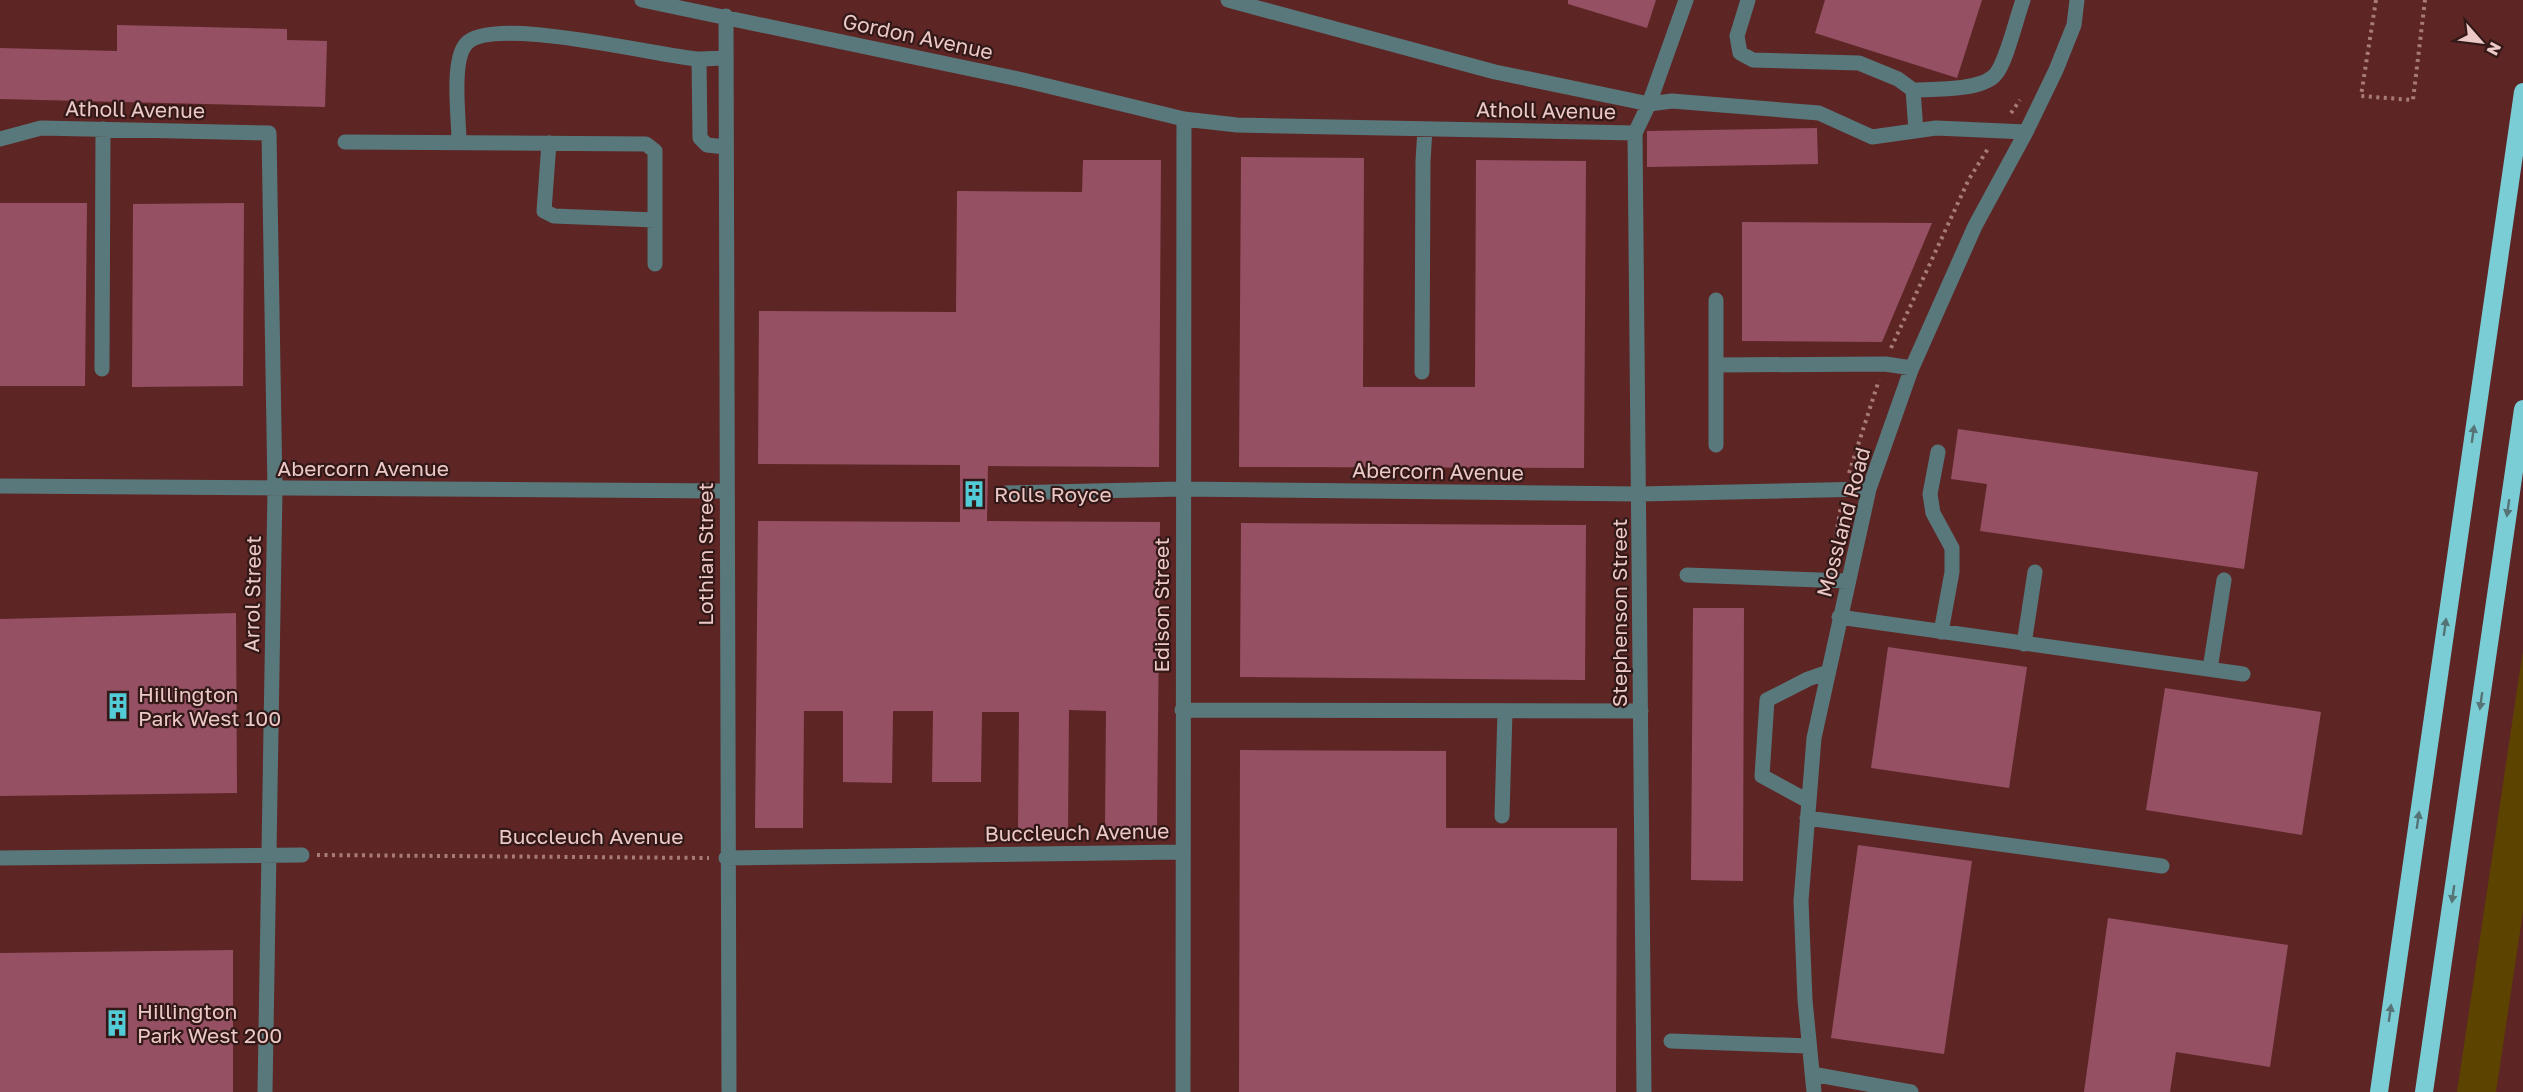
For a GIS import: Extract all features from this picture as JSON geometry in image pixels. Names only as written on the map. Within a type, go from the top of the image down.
[{"type":"highway","points":[[2378,1092],[2523,92]]},
{"type":"highway","points":[[2424,1092],[2523,409]]},
{"type":"street","name":"Gordon Avenue","points":[[642,0],[1023,80],[1184,119]]},
{"type":"street","points":[[1228,0],[1494,72],[1649,104],[1672,101],[1819,113],[1872,137],[1936,128],[2026,132]]},
{"type":"street","name":"Atholl Avenue","points":[[1184,119],[1238,124],[1635,133],[1649,104],[1686,0]]},
{"type":"street","points":[[1748,0],[1737,36],[1740,53],[1747,57],[1753,60],[1859,63],[1898,78],[1913,90],[1976,85],[1995,75],[2023,0]]},
{"type":"street","name":"Mossland Road","points":[[1814,1092],[1805,1000],[1801,901],[1808,801],[1814,738],[1869,489],[1912,368],[1975,226],[2026,132],[2056,70],[2070,34],[2077,0]]},
{"type":"street","name":"Lothian Street","points":[[726,16],[726,858],[729,1092]]},
{"type":"street","points":[[459,142],[458,58],[466,42],[484,34],[561,36],[699,59],[726,58]]},
{"type":"street","points":[[699,59],[700,138],[707,145],[726,147]]},
{"type":"street","points":[[1913,90],[1916,131]]},
{"type":"street","name":"Edison Street","points":[[1183,1092],[1184,119]]},
{"type":"street","name":"Atholl Avenue","points":[[0,139],[41,128],[270,133]]},
{"type":"street","points":[[102,369],[103,129]]},
{"type":"street","points":[[1422,372],[1425,129]]},
{"type":"street","name":"Arrol Street","points":[[265,1092],[267,855],[275,489],[270,133]]},
{"type":"street","name":"Stephenson Street","points":[[1635,133],[1644,1092]]},
{"type":"street","points":[[345,142],[646,144],[655,151],[655,264]]},
{"type":"street","points":[[549,143],[544,211],[554,216],[655,220]]},
{"type":"street","points":[[1716,300],[1716,445]]},
{"type":"street","points":[[1716,365],[1885,364],[1912,368]]},
{"type":"street","points":[[1938,452],[1930,494],[1933,513],[1945,531],[1952,548],[1952,572],[1941,632]]},
{"type":"street","name":"Abercorn Avenue","points":[[0,486],[726,491]]},
{"type":"street","name":"Abercorn Avenue","points":[[1006,493],[1182,489],[1640,494],[1869,489]]},
{"type":"street","points":[[2024,644],[2035,572]]},
{"type":"street","points":[[1687,575],[1847,581]]},
{"type":"street","points":[[2210,669],[2224,580]]},
{"type":"street","points":[[1839,617],[2243,674]]},
{"type":"street","points":[[1808,801],[1762,776],[1767,700],[1808,679],[1828,672]]},
{"type":"street","points":[[1182,710],[1641,711]]},
{"type":"street","points":[[1502,816],[1504,711]]},
{"type":"street","points":[[1807,818],[2162,866]]},
{"type":"street","name":"Buccleuch Avenue","points":[[726,858],[1183,852]]},
{"type":"street","points":[[0,858],[302,855]]},
{"type":"street","points":[[1671,1041],[1809,1046]]},
{"type":"street","points":[[1812,1074],[1911,1092]]},
{"type":"path","points":[[2376,0],[2361,96],[2413,100],[2426,0]]},
{"type":"path","name":"Buccleuch Avenue","points":[[302,855],[726,858]]},
{"type":"shaded area","points":[[2523,650],[2523,912],[2496,1092],[2457,1092]]},
{"type":"building","points":[[1568,0],[1656,0],[1647,28],[1568,4]]},
{"type":"building","points":[[1825,0],[1982,0],[1957,78],[1815,33]]},
{"type":"building","points":[[117,25],[287,29],[287,40],[327,41],[325,107],[0,99],[0,48],[117,51]]},
{"type":"building","points":[[1817,128],[1818,164],[1647,167],[1647,131]]},
{"type":"building","points":[[1241,157],[1364,158],[1363,387],[1475,387],[1476,160],[1586,161],[1584,468],[1239,467]]},
{"type":"building","name":"Rolls Royce","points":[[1083,160],[1161,160],[1159,467],[988,466],[987,521],[1160,522],[1157,829],[1105,829],[1106,711],[1069,710],[1068,829],[1018,829],[1019,712],[982,712],[981,782],[932,782],[933,711],[893,711],[892,783],[843,782],[843,711],[804,711],[803,828],[755,828],[758,521],[960,522],[960,465],[758,464],[759,311],[956,312],[957,191],[1082,192]]},
{"type":"building","points":[[0,203],[87,203],[85,386],[0,386]]},
{"type":"building","points":[[244,203],[243,386],[132,387],[133,204]]},
{"type":"building","points":[[1742,222],[1932,223],[1882,342],[1742,341]]},
{"type":"building","points":[[1958,429],[2258,472],[2244,569],[1980,531],[1987,484],[1951,479]]},
{"type":"building","points":[[1241,523],[1586,525],[1585,680],[1240,677]]},
{"type":"building","points":[[1693,608],[1744,608],[1743,881],[1691,880]]},
{"type":"building","name":"Hillington Park West 100","points":[[236,613],[237,793],[0,796],[0,619]]},
{"type":"building","points":[[1888,647],[2027,667],[2009,788],[1871,768]]},
{"type":"building","points":[[2165,688],[2321,712],[2302,835],[2146,810]]},
{"type":"building","points":[[1240,750],[1446,751],[1446,828],[1617,828],[1616,1092],[1239,1092]]},
{"type":"building","points":[[1858,845],[1972,861],[1944,1054],[1831,1038]]},
{"type":"building","points":[[2108,918],[2288,945],[2270,1067],[2176,1052],[2170,1092],[2084,1092]]},
{"type":"building","name":"Hillington Park West 200","points":[[233,950],[233,1092],[0,1092],[0,953]]},
{"type":"place","name":"Rolls Royce","points":[[974,494]]},
{"type":"place","name":"Hillington Park West 100","points":[[118,706]]},
{"type":"place","name":"Hillington Park West 200","points":[[117,1023]]}]
